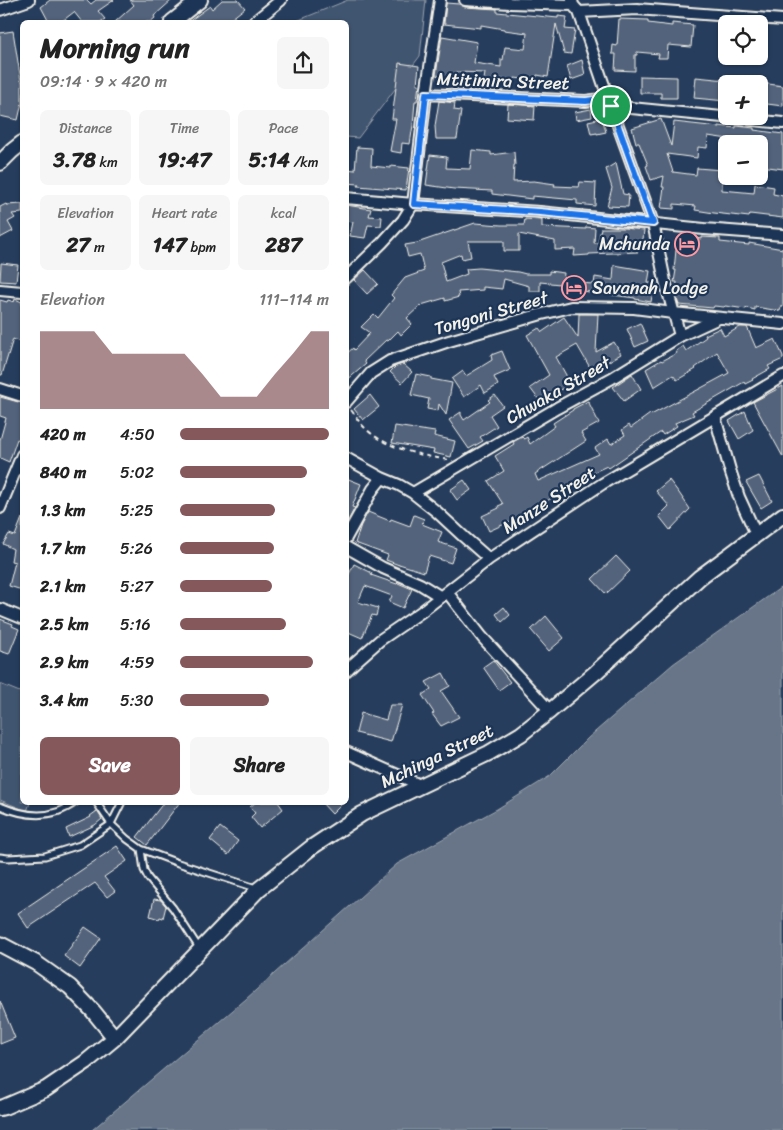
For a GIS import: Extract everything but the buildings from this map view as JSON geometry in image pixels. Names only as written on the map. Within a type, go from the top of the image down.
[{"type":"main road","points":[[175,20],[200,0]]},
{"type":"main road","points":[[0,163],[15,149]]},
{"type":"main road","name":"Mchinga Street","points":[[0,1108],[46,1089],[86,1062],[115,1038],[259,889],[312,847],[362,814],[489,753],[520,734],[596,672],[700,577],[783,515]]},
{"type":"main road","points":[[0,944],[36,964],[70,987],[115,1038]]},
{"type":"street","points":[[0,10],[29,0]]},
{"type":"street","points":[[256,20],[281,0]]},
{"type":"street","points":[[349,275],[382,243],[403,220],[414,204],[426,94],[440,0]]},
{"type":"street","points":[[465,0],[575,5],[783,20]]},
{"type":"street","points":[[575,5],[653,223],[680,336]]},
{"type":"street","name":"Mtitimira Street","points":[[426,94],[609,102],[783,123]]},
{"type":"street","points":[[349,198],[540,212],[704,230],[783,235]]},
{"type":"street","points":[[0,290],[20,292]]},
{"type":"street","name":"Tongoni Street","points":[[349,399],[371,373],[390,361],[448,341],[570,307],[634,308],[782,326]]},
{"type":"street","name":"Chwaka Street","points":[[413,492],[612,378],[680,336],[720,317]]},
{"type":"street","name":"Manze Street","points":[[349,663],[406,623],[489,559],[602,484],[783,376]]},
{"type":"street","points":[[0,389],[20,395]]},
{"type":"street","points":[[715,417],[739,496],[756,534]]},
{"type":"street","points":[[0,508],[20,460]]},
{"type":"street","points":[[349,460],[413,492],[489,559]]},
{"type":"street","points":[[349,533],[373,489],[382,478]]},
{"type":"street","points":[[349,549],[383,568],[444,594],[550,711]]},
{"type":"street","points":[[0,609],[20,617]]},
{"type":"street","points":[[349,753],[420,785]]},
{"type":"lane","points":[[0,806],[12,811],[37,816],[56,813],[71,805]]},
{"type":"lane","points":[[98,805],[111,824],[141,849],[186,866],[259,889]]},
{"type":"lane","points":[[0,857],[45,856],[80,844],[111,824],[120,805]]},
{"type":"lane","points":[[141,849],[144,870],[148,878],[173,908],[200,949]]},
{"type":"path","points":[[349,407],[363,426],[375,436],[393,445],[426,456],[465,462]]},
{"type":"shaded area","points":[[348,0],[426,0],[420,56],[358,138],[349,137],[349,20],[299,20]]},
{"type":"shaded area","points":[[783,586],[783,1130],[92,1130],[246,999],[397,864],[497,809],[550,776],[588,738],[673,664]]},
{"type":"shaded area","points":[[0,684],[20,692],[20,805],[29,805],[27,811],[0,800]]},
{"type":"place","name":"Mchunda","points":[[687,244]]},
{"type":"place","name":"Savanah Lodge","points":[[574,288]]},
{"type":"route","points":[[426,94],[586,101],[608,98],[611,106],[653,223],[540,212],[414,204],[426,94]]}]
